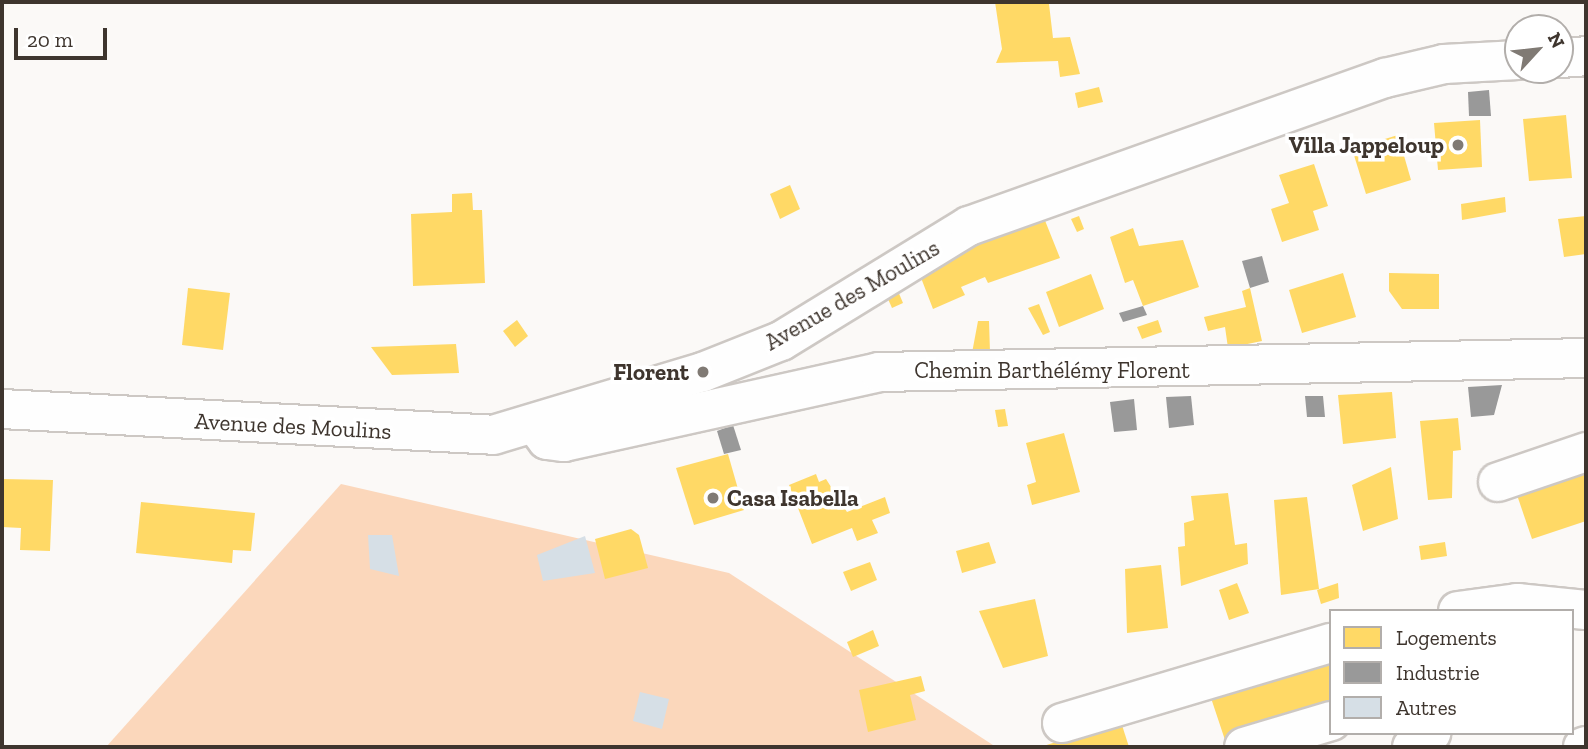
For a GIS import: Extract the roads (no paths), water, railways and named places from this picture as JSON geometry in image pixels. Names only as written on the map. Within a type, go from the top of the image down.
[{"type":"main road","name":"Avenue des Moulins","points":[[2,409],[450,436],[493,435],[535,424],[781,341],[969,226],[1385,78],[1444,64],[1504,61]]},
{"type":"main road","name":"Chemin Barthélémy Florent","points":[[535,424],[547,440],[564,442],[879,372],[1586,358]]},
{"type":"main road","points":[[1498,482],[1586,452]]},
{"type":"main road","points":[[1473,609],[1517,603],[1586,610]]},
{"type":"main road","points":[[1062,723],[1329,644]]},
{"type":"main road","points":[[1244,747],[1329,722]]},
{"type":"main road","points":[[1412,747],[1428,735]]},
{"type":"place","name":"Villa Jappeloup","points":[[1458,145]]},
{"type":"place","name":"Florent","points":[[703,372]]},
{"type":"place","name":"Casa Isabella","points":[[713,498]]}]
